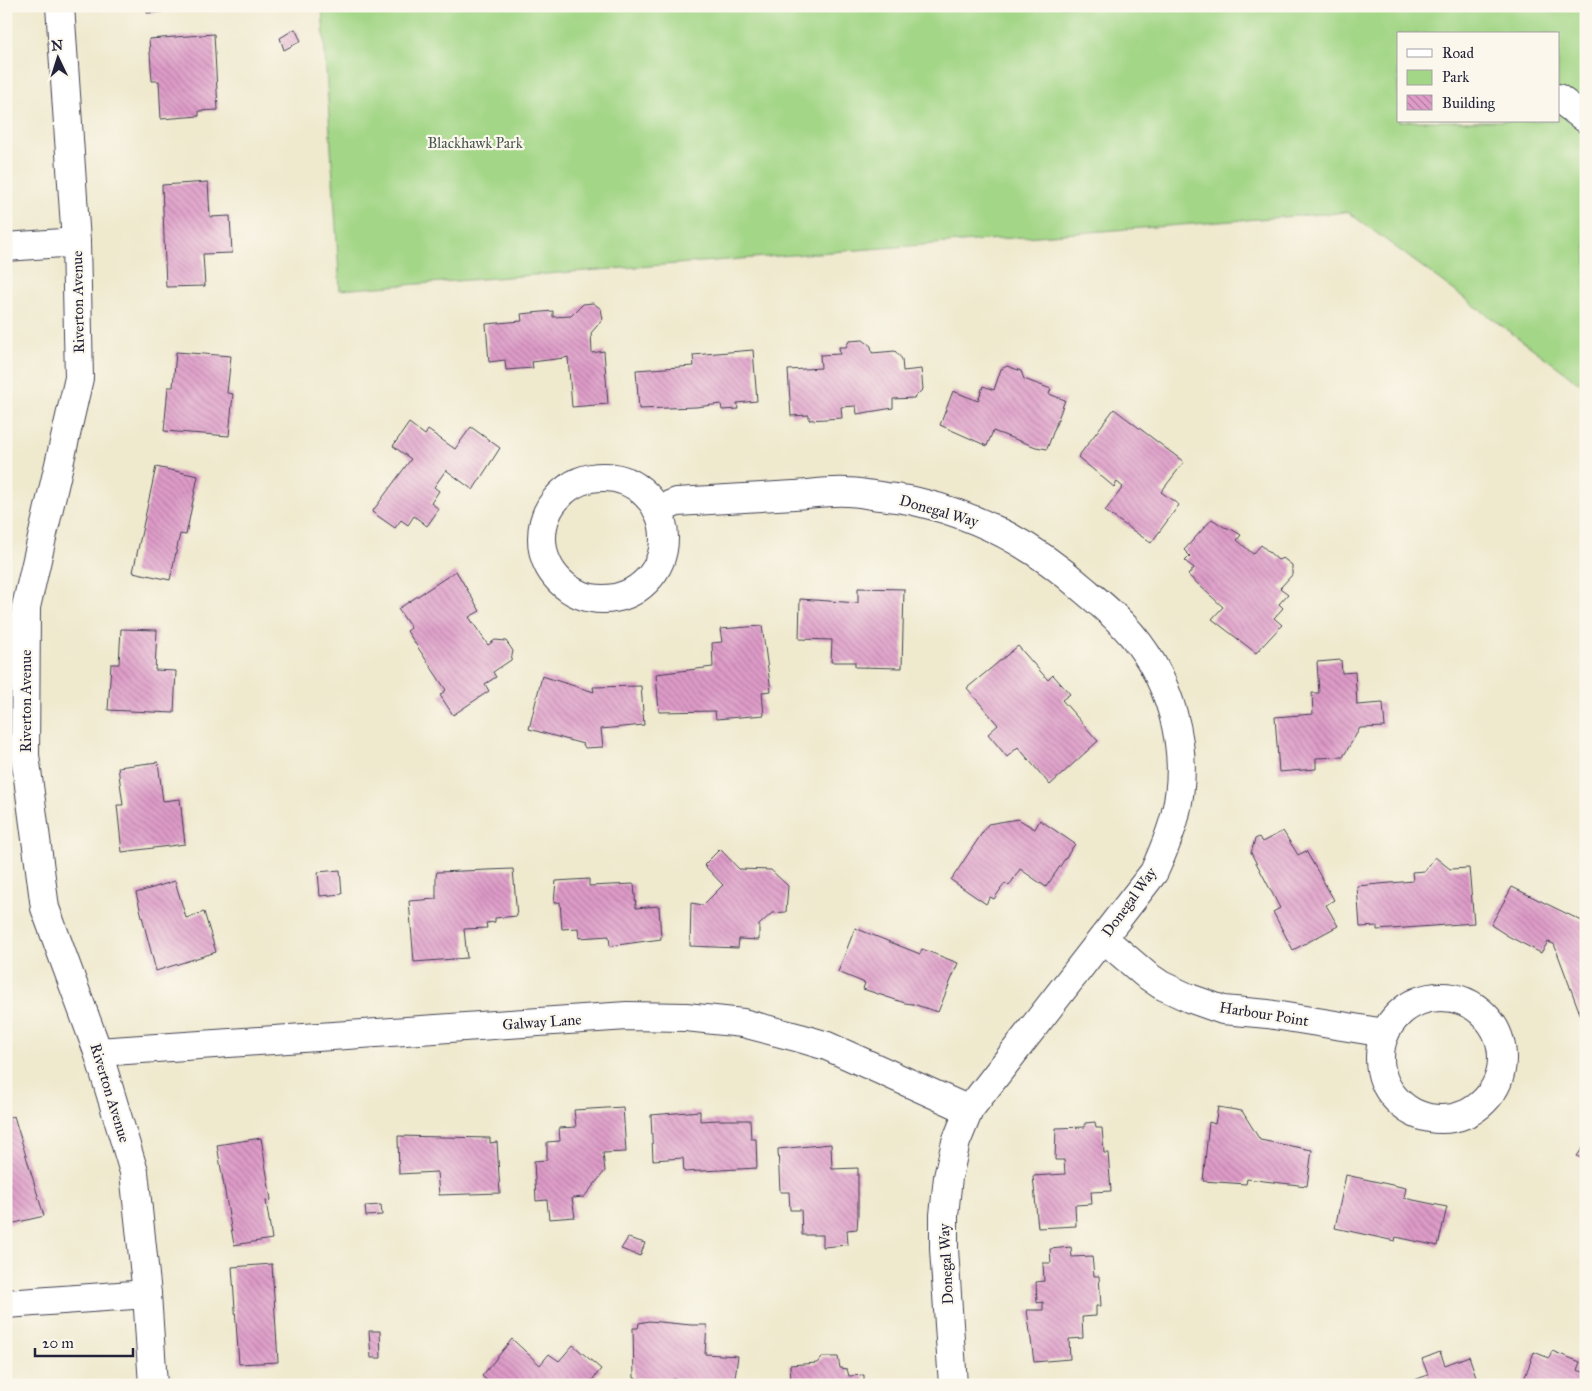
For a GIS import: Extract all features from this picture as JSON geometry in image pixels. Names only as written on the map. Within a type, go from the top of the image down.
[{"type":"street","name":"Riverton Avenue","points":[[60,6],[76,242],[80,378],[26,607],[16,755],[45,908],[98,1052],[134,1172],[147,1294],[153,1385]]},
{"type":"street","points":[[1560,100],[1586,119]]},
{"type":"street","points":[[6,247],[76,242]]},
{"type":"street","points":[[600,477],[617,479],[633,485],[647,496],[657,510],[663,526],[664,544],[659,561],[650,577],[637,589],[621,597],[604,600],[586,597],[570,590],[556,578],[547,563],[542,547],[542,530],[546,514],[555,499],[568,488],[584,480],[600,477]]},
{"type":"street","name":"Donegal Way","points":[[657,510],[677,502],[847,492],[917,501],[984,523],[1038,554],[1074,581],[1122,624],[1158,673],[1173,712],[1177,733],[1180,772],[1176,815],[1170,835],[1154,872],[969,1110],[956,1142],[948,1177],[944,1215],[944,1249],[953,1385]]},
{"type":"street","name":"Harbour Point","points":[[1103,938],[1145,974],[1161,985],[1189,998],[1223,1010],[1268,1014],[1385,1033]]},
{"type":"street","points":[[1450,997],[1468,1003],[1484,1014],[1496,1030],[1502,1049],[1502,1069],[1496,1087],[1484,1103],[1469,1114],[1451,1119],[1432,1119],[1414,1114],[1398,1103],[1386,1088],[1380,1070],[1380,1051],[1385,1033],[1396,1016],[1411,1004],[1430,998],[1450,997]]},
{"type":"street","name":"Galway Lane","points":[[98,1052],[626,1016],[686,1017],[743,1023],[827,1046],[969,1110]]},
{"type":"street","points":[[6,1304],[147,1294]]},
{"type":"green space","name":"Blackhawk Park","points":[[322,6],[1586,6],[1586,388],[1348,212],[340,290]]},
{"type":"building","points":[[147,6],[193,6],[193,9],[147,13]]},
{"type":"building","points":[[295,29],[301,41],[284,50],[280,38]]},
{"type":"building","points":[[214,34],[218,110],[199,111],[199,116],[161,119],[159,81],[152,81],[149,39]]},
{"type":"building","points":[[208,182],[210,217],[230,216],[232,253],[203,254],[205,286],[166,287],[162,185]]},
{"type":"building","points":[[593,303],[601,309],[603,319],[591,333],[592,353],[604,351],[608,404],[572,407],[568,357],[532,362],[533,368],[506,370],[505,360],[489,362],[486,324],[522,321],[521,314],[553,311],[553,317],[571,316],[583,304]]},
{"type":"building","points":[[863,340],[871,346],[872,353],[895,351],[902,359],[903,371],[921,369],[923,389],[914,398],[893,399],[893,408],[857,414],[856,406],[841,407],[842,418],[809,420],[809,415],[791,416],[788,370],[821,368],[820,355],[840,354],[839,347],[846,347],[849,341]]},
{"type":"building","points":[[753,350],[757,401],[737,403],[738,409],[722,410],[721,404],[639,409],[636,370],[694,366],[693,355]]},
{"type":"building","points":[[176,352],[231,356],[227,393],[233,394],[229,436],[164,431],[168,387],[173,387]]},
{"type":"building","points":[[1007,366],[1021,371],[1024,379],[1051,389],[1049,394],[1065,400],[1047,449],[1036,447],[993,431],[987,446],[940,425],[953,391],[978,401],[983,386],[994,390],[1001,369]]},
{"type":"building","points":[[1114,409],[1184,462],[1161,492],[1179,505],[1151,543],[1105,511],[1123,487],[1117,482],[1114,487],[1078,457]]},
{"type":"building","points":[[409,423],[425,435],[428,430],[455,449],[471,427],[500,448],[473,490],[446,470],[434,487],[439,491],[431,503],[439,509],[427,526],[414,516],[408,525],[401,520],[395,528],[372,512],[411,459],[393,446]]},
{"type":"building","points":[[156,467],[198,476],[186,535],[180,534],[170,580],[133,572]]},
{"type":"building","points":[[1212,519],[1241,535],[1237,540],[1253,554],[1261,545],[1278,560],[1283,558],[1292,565],[1292,575],[1280,588],[1288,594],[1279,604],[1283,608],[1274,618],[1282,625],[1256,653],[1212,619],[1223,607],[1188,575],[1194,568],[1185,561],[1190,556],[1184,550]]},
{"type":"building","points":[[456,571],[480,611],[469,617],[488,645],[495,640],[506,641],[513,651],[511,660],[493,672],[496,677],[485,684],[489,691],[453,715],[440,695],[446,690],[407,631],[411,628],[398,609]]},
{"type":"building","points":[[858,588],[904,589],[902,668],[855,667],[855,662],[831,662],[832,640],[799,639],[800,599],[858,603]]},
{"type":"building","points":[[762,626],[771,691],[762,692],[764,715],[716,719],[715,711],[659,712],[656,674],[713,667],[712,643],[722,642],[720,629]]},
{"type":"building","points":[[121,629],[157,630],[155,670],[176,671],[174,713],[108,710],[111,664],[119,664]]},
{"type":"building","points":[[1018,646],[1048,680],[1053,675],[1070,694],[1062,700],[1098,741],[1050,785],[1018,747],[1007,757],[988,734],[998,725],[967,688]]},
{"type":"building","points":[[1341,660],[1342,673],[1355,672],[1357,705],[1383,703],[1385,727],[1360,728],[1343,757],[1316,758],[1316,769],[1279,772],[1275,717],[1313,714],[1312,693],[1319,693],[1317,662]]},
{"type":"building","points":[[542,676],[594,692],[593,687],[641,686],[644,725],[601,729],[603,747],[585,748],[583,744],[529,729]]},
{"type":"building","points":[[158,762],[163,801],[180,799],[185,844],[122,852],[117,805],[123,805],[118,767]]},
{"type":"building","points":[[1018,819],[1035,829],[1040,820],[1075,844],[1046,887],[1020,869],[1009,886],[1005,883],[994,899],[990,897],[986,904],[951,880],[988,824]]},
{"type":"building","points":[[1283,831],[1298,855],[1306,851],[1334,900],[1326,905],[1338,926],[1293,950],[1273,912],[1280,908],[1251,853],[1255,839],[1259,837],[1262,842]]},
{"type":"building","points":[[720,849],[739,869],[771,870],[788,886],[786,912],[772,913],[759,925],[759,940],[739,939],[738,948],[690,946],[691,903],[703,905],[723,885],[704,865]]},
{"type":"building","points":[[1435,857],[1450,869],[1469,868],[1474,923],[1377,930],[1377,926],[1360,927],[1357,886],[1413,881],[1412,872],[1425,871]]},
{"type":"building","points":[[513,869],[517,916],[495,918],[495,922],[486,923],[487,928],[464,929],[467,958],[414,962],[409,901],[436,899],[437,872]]},
{"type":"building","points":[[340,870],[342,894],[320,896],[318,872]]},
{"type":"building","points":[[589,879],[589,886],[634,884],[636,908],[659,906],[661,939],[610,946],[609,936],[579,938],[578,928],[562,929],[560,902],[554,903],[556,881]]},
{"type":"building","points":[[175,881],[186,918],[204,912],[216,952],[156,971],[136,893]]},
{"type":"building","points":[[1512,887],[1586,923],[1586,1018],[1582,1019],[1554,944],[1548,942],[1541,953],[1491,925]]},
{"type":"building","points":[[855,928],[920,954],[922,949],[958,963],[938,1012],[863,989],[865,983],[838,972]]},
{"type":"building","points":[[623,1107],[626,1152],[603,1153],[605,1171],[584,1197],[572,1198],[575,1217],[549,1219],[547,1200],[536,1201],[534,1161],[547,1160],[547,1142],[560,1141],[559,1128],[576,1127],[574,1110]]},
{"type":"building","points":[[1218,1107],[1242,1111],[1260,1140],[1312,1150],[1307,1186],[1247,1179],[1246,1184],[1203,1181],[1209,1122],[1215,1124]]},
{"type":"building","points":[[700,1111],[700,1121],[750,1120],[751,1139],[756,1139],[757,1168],[684,1172],[683,1158],[653,1160],[651,1115]]},
{"type":"building","points":[[14,1116],[44,1216],[6,1225],[6,1118]]},
{"type":"building","points":[[1095,1122],[1096,1128],[1102,1128],[1104,1153],[1108,1153],[1111,1191],[1091,1192],[1092,1204],[1075,1205],[1076,1226],[1038,1228],[1033,1176],[1065,1174],[1064,1160],[1055,1160],[1056,1128],[1085,1127],[1085,1123]]},
{"type":"building","points":[[398,1136],[490,1138],[490,1143],[497,1142],[500,1193],[439,1195],[437,1172],[399,1174]]},
{"type":"building","points":[[261,1138],[271,1200],[266,1201],[272,1239],[234,1245],[217,1145]]},
{"type":"building","points":[[1586,1143],[1586,1161],[1577,1156]]},
{"type":"building","points":[[831,1144],[832,1169],[858,1168],[857,1229],[847,1230],[848,1245],[823,1247],[823,1235],[802,1235],[801,1210],[790,1210],[789,1192],[780,1192],[778,1149]]},
{"type":"building","points":[[1346,1175],[1406,1188],[1404,1198],[1447,1207],[1438,1246],[1396,1237],[1395,1241],[1335,1228]]},
{"type":"building","points":[[381,1205],[382,1215],[366,1216],[365,1206]]},
{"type":"building","points":[[628,1238],[645,1243],[640,1256],[621,1249]]},
{"type":"building","points":[[1071,1247],[1072,1257],[1092,1256],[1094,1276],[1099,1276],[1101,1306],[1096,1306],[1096,1316],[1082,1317],[1083,1338],[1069,1339],[1070,1359],[1034,1362],[1027,1310],[1043,1310],[1043,1302],[1037,1303],[1036,1282],[1044,1281],[1043,1263],[1051,1263],[1050,1249]]},
{"type":"building","points":[[272,1264],[278,1362],[239,1364],[232,1267]]},
{"type":"building","points":[[649,1321],[707,1325],[705,1354],[738,1356],[734,1385],[686,1385],[686,1380],[673,1379],[673,1384],[634,1378],[633,1328],[638,1328],[639,1323]]},
{"type":"building","points":[[369,1331],[380,1331],[381,1358],[371,1358]]},
{"type":"building","points":[[512,1339],[540,1365],[549,1354],[559,1361],[573,1345],[601,1369],[590,1385],[489,1385],[490,1383],[482,1376]]},
{"type":"building","points":[[1552,1351],[1580,1362],[1577,1370],[1586,1373],[1586,1385],[1522,1385],[1534,1352],[1549,1358]]},
{"type":"building","points":[[1440,1352],[1445,1365],[1469,1356],[1479,1385],[1401,1385],[1428,1375],[1422,1359]]},
{"type":"building","points":[[822,1357],[838,1357],[840,1368],[847,1369],[849,1376],[864,1375],[864,1385],[770,1385],[769,1381],[791,1380],[790,1365],[817,1363]]}]
